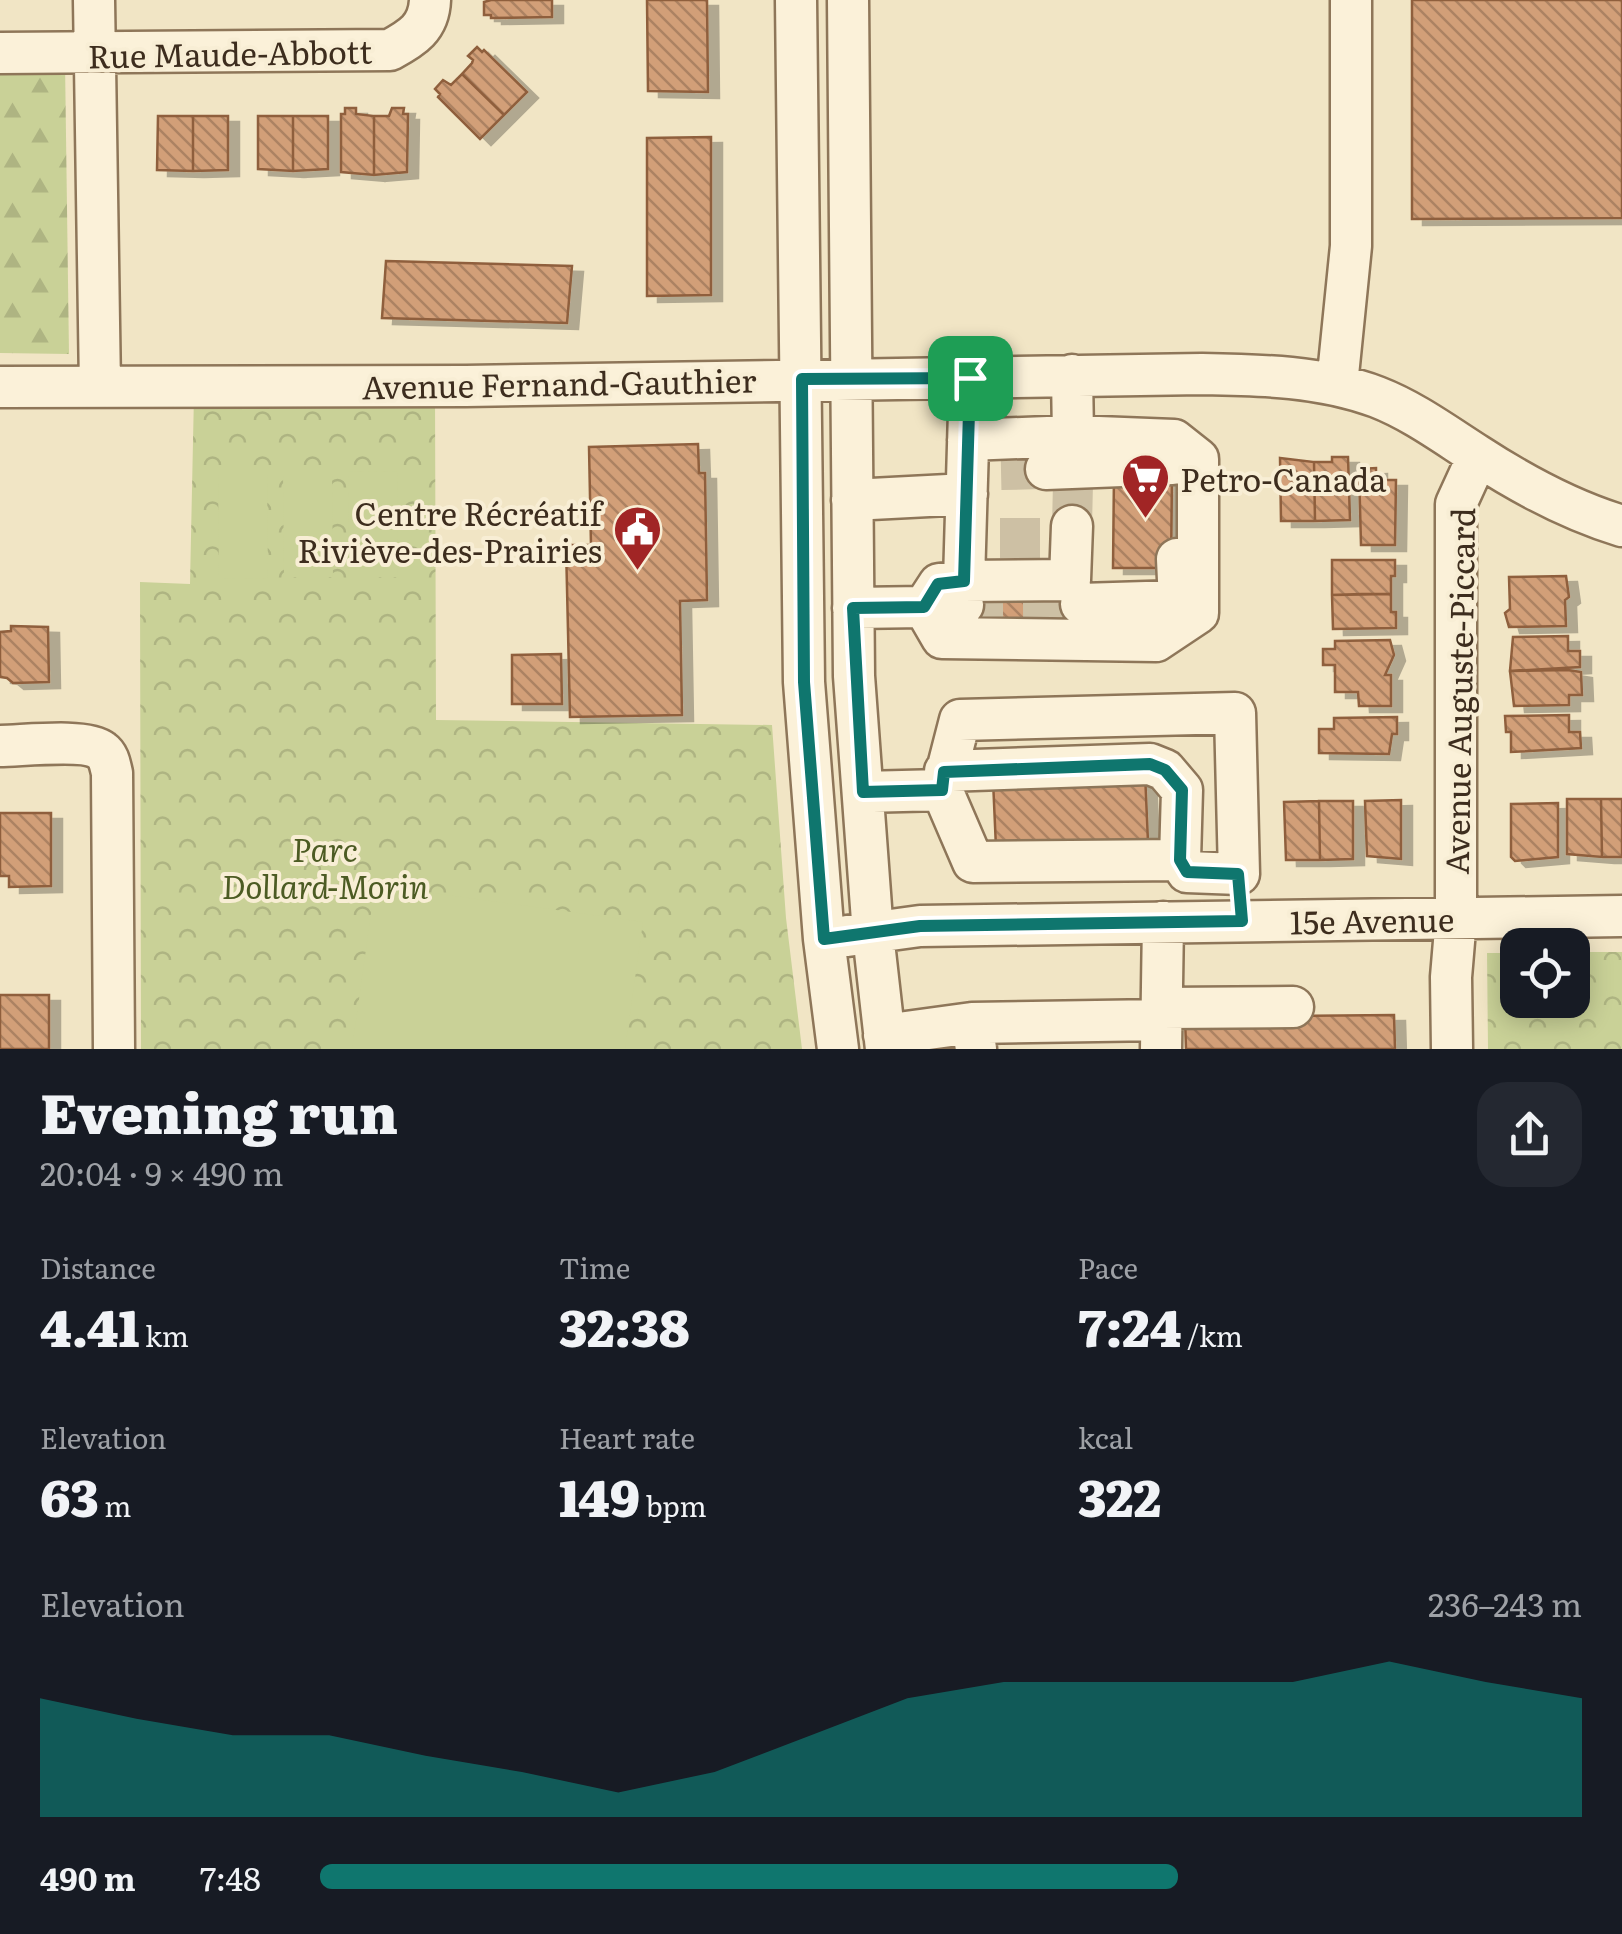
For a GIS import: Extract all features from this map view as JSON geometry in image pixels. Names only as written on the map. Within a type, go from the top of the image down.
[{"type":"street","points":[[94,0],[100,386]]},
{"type":"street","name":"Rue Maude-Abbott","points":[[0,53],[390,50],[418,35],[430,0]]},
{"type":"street","points":[[796,0],[804,682],[824,939],[838,1049]]},
{"type":"street","points":[[848,0],[853,608],[873,934],[885,1042],[1161,1026],[1293,1007]]},
{"type":"street","points":[[1337,385],[1351,246],[1351,0]]},
{"type":"street","name":"Avenue Fernand-Gauthier","points":[[0,387],[466,386],[1250,374],[1337,385],[1378,398],[1420,418],[1538,493],[1622,526]]},
{"type":"street","points":[[1066,464],[1072,375]]},
{"type":"street","points":[[964,593],[983,538],[970,378]]},
{"type":"street","points":[[924,607],[942,638],[1156,641],[1198,613],[1198,459],[1174,440],[1066,464]]},
{"type":"street","name":"Avenue Auguste-Piccard","points":[[1452,1049],[1451,978],[1456,918],[1456,504],[1478,456]]},
{"type":"street","points":[[852,500],[976,469],[1175,464],[1178,577],[1076,592],[964,593],[938,584],[924,607]]},
{"type":"street","points":[[1064,534],[1076,592]]},
{"type":"street","points":[[853,608],[924,607]]},
{"type":"street","points":[[1180,860],[973,862],[943,781],[960,720],[1235,713],[1242,921]]},
{"type":"street","points":[[0,746],[82,745],[101,750],[112,773],[114,1049]]},
{"type":"street","points":[[863,792],[943,781],[1150,764],[1165,770],[1182,790],[1180,860],[1187,872],[1238,874]]},
{"type":"street","name":"15e Avenue","points":[[824,939],[920,926],[1622,916]]},
{"type":"street","points":[[1161,1026],[1163,922]]},
{"type":"green space","points":[[65,62],[69,354],[0,353],[0,64]]},
{"type":"green space","name":"Parc Dollard-Morin","points":[[435,391],[436,720],[772,725],[786,918],[802,1049],[141,1049],[140,582],[190,584],[194,394]]},
{"type":"green space","points":[[397,471],[398,577],[349,577],[348,472]]},
{"type":"green space","points":[[283,472],[332,472],[333,577],[284,577]]},
{"type":"green space","points":[[218,473],[267,473],[268,578],[219,579]]},
{"type":"green space","points":[[375,885],[643,922],[625,1049],[352,1049]]},
{"type":"green space","points":[[1590,952],[1622,952],[1622,1049],[1488,1049],[1487,953],[1500,953],[1500,1018],[1590,1018]]},
{"type":"building","points":[[552,0],[552,17],[491,18],[484,15],[484,2]]},
{"type":"building","points":[[647,0],[707,0],[708,92],[648,91]]},
{"type":"building","points":[[1412,0],[1622,0],[1622,218],[1412,219]]},
{"type":"building","points":[[477,47],[527,92],[504,115],[462,74],[473,60],[468,56]]},
{"type":"building","points":[[462,74],[504,115],[480,139],[438,97],[435,89],[443,80],[451,85]]},
{"type":"building","points":[[345,108],[374,116],[374,175],[341,172],[341,114],[345,114]]},
{"type":"building","points":[[392,108],[404,108],[403,114],[408,114],[407,172],[374,175],[374,116],[389,116]]},
{"type":"building","points":[[158,116],[193,116],[193,171],[157,170]]},
{"type":"building","points":[[193,116],[228,116],[228,170],[193,171]]},
{"type":"building","points":[[258,116],[293,116],[293,171],[258,169]]},
{"type":"building","points":[[293,116],[328,116],[328,169],[293,171]]},
{"type":"building","points":[[711,137],[711,295],[647,296],[647,138]]},
{"type":"building","points":[[386,261],[572,266],[567,323],[382,318]]},
{"type":"building","name":"Centre Récréatif Riviève-des-Prairies","points":[[698,444],[699,473],[705,473],[707,600],[680,601],[682,715],[570,717],[566,545],[591,545],[589,447]]},
{"type":"building","points":[[1332,457],[1348,457],[1350,520],[1315,521],[1314,462],[1332,462]]},
{"type":"building","points":[[1280,458],[1314,462],[1315,521],[1281,521]]},
{"type":"building","points":[[1376,468],[1376,480],[1396,480],[1395,545],[1361,545],[1359,469]]},
{"type":"building","points":[[1114,474],[1172,475],[1171,568],[1113,568]]},
{"type":"building","points":[[1332,560],[1395,560],[1391,594],[1332,595]]},
{"type":"building","points":[[1566,576],[1566,626],[1509,627],[1505,613],[1510,609],[1509,577]]},
{"type":"building","points":[[963,591],[1081,591],[1078,634],[964,622]]},
{"type":"building","points":[[1391,594],[1396,628],[1333,629],[1332,595]]},
{"type":"building","points":[[11,626],[48,627],[49,682],[13,683],[0,677],[0,632],[11,631]]},
{"type":"building","points":[[1568,636],[1568,651],[1580,651],[1580,667],[1510,671],[1513,637]]},
{"type":"building","points":[[1390,640],[1394,655],[1385,675],[1391,675],[1391,706],[1359,706],[1358,692],[1335,692],[1335,665],[1323,665],[1323,649],[1335,649],[1335,641]]},
{"type":"building","points":[[561,654],[562,704],[512,704],[512,655]]},
{"type":"building","points":[[1510,671],[1581,672],[1582,695],[1569,695],[1569,705],[1514,706]]},
{"type":"building","points":[[1569,715],[1569,732],[1580,732],[1581,748],[1511,752],[1511,732],[1506,732],[1505,716]]},
{"type":"building","points":[[1397,717],[1397,734],[1392,734],[1389,754],[1319,753],[1319,729],[1334,729],[1334,718]]},
{"type":"building","points":[[1145,773],[1148,842],[996,848],[993,780]]},
{"type":"building","points":[[1567,799],[1601,799],[1602,857],[1567,854]]},
{"type":"building","points":[[1601,799],[1622,799],[1622,857],[1602,857]]},
{"type":"building","points":[[1401,800],[1401,859],[1367,856],[1365,801]]},
{"type":"building","points":[[1319,801],[1353,801],[1353,859],[1320,860]]},
{"type":"building","points":[[1319,801],[1320,860],[1286,860],[1284,802]]},
{"type":"building","points":[[1558,803],[1558,857],[1515,861],[1511,857],[1511,804]]},
{"type":"building","points":[[0,813],[51,813],[51,886],[9,887],[9,876],[0,876]]},
{"type":"building","points":[[0,995],[49,995],[49,1049],[0,1049]]},
{"type":"building","points":[[1394,1015],[1395,1049],[1186,1049],[1185,1017]]},
{"type":"tunnel","points":[[1001,470],[1046,469]]},
{"type":"tunnel","points":[[1072,526],[1073,483]]},
{"type":"tunnel","points":[[1000,538],[1050,538]]},
{"type":"tunnel","points":[[963,605],[1081,604]]},
{"type":"place","name":"Petro-Canada","points":[[1145,520]]},
{"type":"place","name":"Centre Récréatif Riviève-des-Prairies","points":[[637,572]]},
{"type":"route","points":[[970,378],[964,581],[938,584],[924,607],[853,608],[863,792],[942,790],[944,772],[1150,764],[1165,770],[1182,790],[1180,860],[1187,872],[1238,874],[1242,921],[920,926],[824,939],[804,682],[802,379],[970,378]]}]
